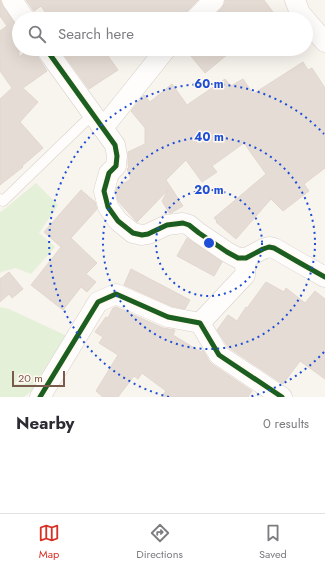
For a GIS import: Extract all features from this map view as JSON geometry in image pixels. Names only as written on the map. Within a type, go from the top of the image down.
[{"type":"street","points":[[12,0],[20,12]]},
{"type":"street","points":[[202,12],[214,0]]},
{"type":"street","points":[[295,0],[300,12]]},
{"type":"street","points":[[313,28],[325,42]]},
{"type":"street","points":[[51,56],[116,145],[116,166],[109,173],[104,191],[108,207],[118,221],[134,233],[142,235],[148,234],[167,225],[183,223],[189,225],[199,234],[238,258],[246,258],[262,249],[269,247],[274,248],[325,277]]},
{"type":"street","points":[[98,121],[159,56]]},
{"type":"street","points":[[200,323],[245,275],[246,258]]},
{"type":"street","points":[[40,397],[98,302],[116,294],[168,317],[200,323],[219,355],[282,397]]},
{"type":"lane","points":[[0,199],[2,201],[98,121]]},
{"type":"green space","points":[[36,183],[58,205],[39,233],[55,247],[31,274],[16,268],[1,272],[0,274],[0,211],[1,212]]},
{"type":"green space","points":[[0,307],[9,309],[67,336],[37,386],[24,397],[0,397]]},
{"type":"building","points":[[0,0],[12,19],[12,56],[37,56],[47,71],[23,88],[38,102],[20,122],[43,148],[22,166],[23,167],[0,185],[0,99],[12,88],[0,71],[0,31],[7,26],[0,16]]},
{"type":"building","points":[[26,0],[198,0],[186,12],[45,12],[41,6],[34,11]]},
{"type":"building","points":[[225,0],[264,0],[273,12],[218,12],[225,3]]},
{"type":"building","points":[[65,56],[108,56],[118,70],[89,89]]},
{"type":"building","points":[[191,56],[226,56],[205,73]]},
{"type":"building","points":[[303,62],[308,70],[312,68],[325,88],[325,168],[304,184],[309,191],[283,211],[271,199],[236,239],[216,222],[217,221],[214,218],[266,174],[244,143],[212,166],[217,172],[202,182],[186,160],[166,180],[183,206],[171,213],[169,213],[162,201],[168,190],[137,222],[118,201],[116,191],[117,187],[131,179],[127,169],[129,167],[128,152],[145,144],[145,128],[131,111],[144,95],[150,102],[172,84],[187,105],[225,79],[231,86],[243,79],[253,94]]},
{"type":"building","points":[[81,190],[95,202],[97,209],[71,238],[97,263],[86,274],[96,282],[87,292],[81,287],[63,310],[31,285],[61,247],[44,232]]},
{"type":"building","points":[[187,238],[222,262],[214,276],[177,256]]},
{"type":"building","points":[[131,269],[190,300],[185,309],[171,306],[124,285]]},
{"type":"building","points":[[9,272],[23,289],[12,298],[9,294],[0,302],[0,279]]},
{"type":"building","points":[[266,282],[284,292],[286,288],[305,303],[315,291],[325,299],[325,379],[300,361],[283,384],[228,347],[217,330],[228,315],[237,321]]},
{"type":"building","points":[[116,307],[163,328],[175,330],[173,335],[201,352],[203,350],[213,365],[252,391],[248,397],[161,397],[166,391],[142,373],[138,379],[134,376],[118,397],[103,397],[96,391],[118,355],[99,343],[103,337],[95,332],[106,317],[108,318],[113,308]]},
{"type":"cycle path","points":[[51,56],[115,145],[117,156],[116,166],[109,173],[104,191],[108,207],[118,221],[133,233],[142,235],[148,234],[167,225],[183,223],[189,225],[238,258],[246,258],[269,247],[274,248],[325,277]]},
{"type":"cycle path","points":[[40,397],[98,302],[116,294],[168,317],[200,323],[219,355],[282,397]]}]
